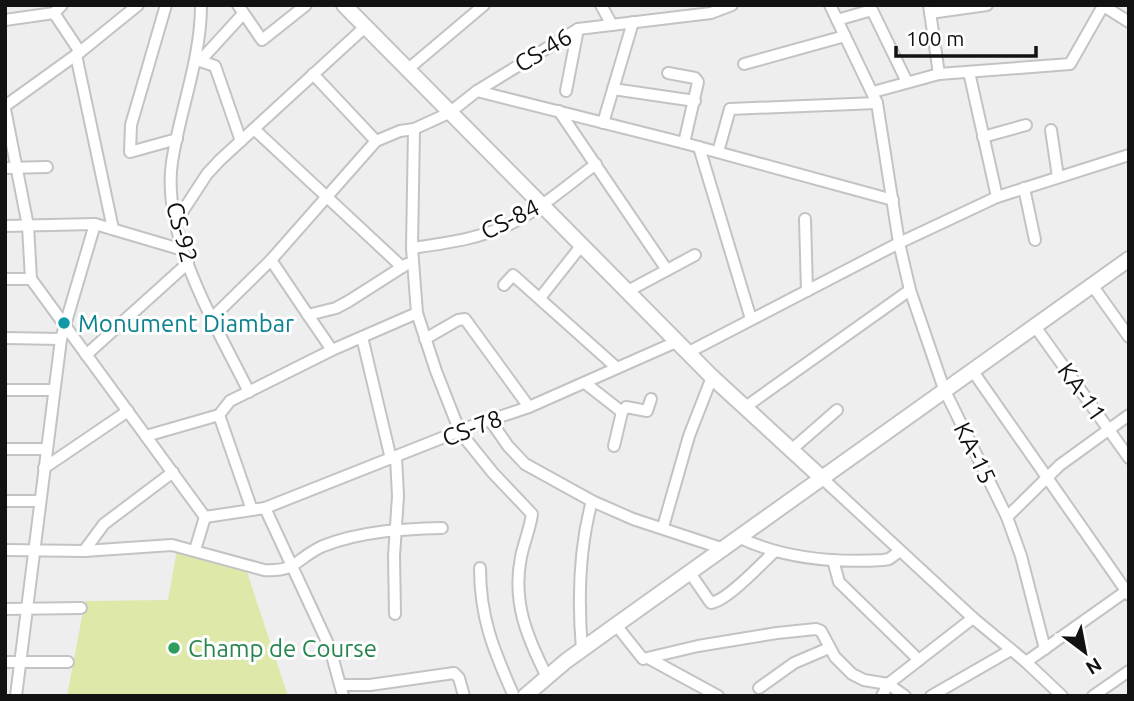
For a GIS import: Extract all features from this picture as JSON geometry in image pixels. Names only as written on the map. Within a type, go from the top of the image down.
[{"type":"main road","points":[[344,5],[687,353],[823,479]]},
{"type":"main road","points":[[519,695],[1129,259]]},
{"type":"street","points":[[138,5],[5,108],[28,226],[31,279],[205,517],[195,550]]},
{"type":"street","points":[[166,5],[131,125],[130,152],[177,139]]},
{"type":"street","name":"CS-92","points":[[201,5],[197,61],[177,139],[170,180],[175,223],[188,263],[249,392]]},
{"type":"street","points":[[241,141],[215,66],[197,61],[240,10],[262,40],[306,5]]},
{"type":"street","points":[[601,5],[612,24]]},
{"type":"street","name":"CS-46","points":[[376,141],[400,131],[414,129],[449,113],[477,91],[578,29],[733,5]]},
{"type":"street","name":"KA-15","points":[[830,5],[875,97],[899,243],[910,290],[944,389],[1007,517],[1021,555],[1045,649]]},
{"type":"street","points":[[939,74],[930,9],[987,5]]},
{"type":"street","points":[[407,70],[482,6]]},
{"type":"street","points":[[718,152],[730,109],[875,97],[907,82],[939,74],[1070,64],[1108,7],[1129,22]]},
{"type":"street","points":[[5,20],[50,9],[78,54],[113,229]]},
{"type":"street","points":[[837,20],[872,10],[907,82]]},
{"type":"street","points":[[603,123],[633,22]]},
{"type":"street","points":[[175,223],[207,174],[365,27]]},
{"type":"street","points":[[566,91],[578,29]]},
{"type":"street","points":[[744,64],[845,36]]},
{"type":"street","points":[[969,72],[996,197]]},
{"type":"street","points":[[668,73],[697,80],[695,101],[684,143]]},
{"type":"street","points":[[213,317],[271,260],[376,141],[313,74]]},
{"type":"street","points":[[613,89],[695,101]]},
{"type":"street","points":[[477,91],[684,143],[893,200]]},
{"type":"street","points":[[559,111],[667,270]]},
{"type":"street","points":[[982,137],[1026,125]]},
{"type":"street","points":[[254,129],[402,267]]},
{"type":"street","points":[[414,129],[412,260],[417,313],[460,432],[493,473],[532,514],[521,557],[518,596],[520,616],[528,640],[547,677]]},
{"type":"street","points":[[1051,130],[1058,177]]},
{"type":"street","points":[[699,147],[751,319]]},
{"type":"street","points":[[687,353],[899,243],[996,197],[1129,155]]},
{"type":"street","name":"CS-84","points":[[412,248],[467,240],[511,223],[541,205],[596,164]]},
{"type":"street","points":[[5,167],[47,167]]},
{"type":"street","points":[[1024,188],[1035,240]]},
{"type":"street","points":[[804,219],[807,291]]},
{"type":"street","points":[[16,696],[61,339],[95,224]]},
{"type":"street","points":[[5,226],[95,224],[183,250]]},
{"type":"street","points":[[540,299],[581,246]]},
{"type":"street","points":[[626,292],[695,255]]},
{"type":"street","points":[[271,260],[332,350]]},
{"type":"street","points":[[308,315],[336,308],[412,260]]},
{"type":"street","points":[[86,355],[188,263]]},
{"type":"street","points":[[505,285],[513,275],[617,368]]},
{"type":"street","points":[[5,279],[31,279]]},
{"type":"street","points":[[1092,285],[1129,337]]},
{"type":"street","points":[[744,408],[910,290]]},
{"type":"street","points":[[146,436],[222,411],[249,392],[332,350],[417,313]]},
{"type":"street","points":[[425,339],[458,320],[465,319],[529,407]]},
{"type":"street","name":"KA-11","points":[[1034,326],[1129,458]]},
{"type":"street","points":[[362,337],[398,484],[394,556],[395,614]]},
{"type":"street","points":[[5,338],[61,339]]},
{"type":"street","name":"CS-78","points":[[205,517],[265,508],[529,407],[676,342]]},
{"type":"street","points":[[972,370],[1128,592],[1026,662]]},
{"type":"street","points":[[663,527],[688,436],[712,377]]},
{"type":"street","points":[[585,383],[622,412]]},
{"type":"street","points":[[5,390],[54,390]]},
{"type":"street","points":[[614,446],[622,412],[626,407],[647,411],[651,399]]},
{"type":"street","points":[[790,451],[837,410]]},
{"type":"street","points":[[44,468],[128,411]]},
{"type":"street","points":[[222,411],[252,510]]},
{"type":"street","points":[[1007,517],[1060,465],[1129,415]]},
{"type":"street","points":[[490,420],[525,464],[592,501],[633,519],[724,549]]},
{"type":"street","points":[[5,449],[47,449]]},
{"type":"street","points":[[85,551],[104,524],[173,472]]},
{"type":"street","points":[[823,479],[972,618],[1026,662],[1062,696]]},
{"type":"street","points":[[5,500],[40,500]]},
{"type":"street","points":[[582,650],[580,628],[583,545],[592,501]]},
{"type":"street","points":[[265,508],[330,649],[342,691],[454,673],[459,678],[464,696]]},
{"type":"street","points":[[5,550],[85,551],[172,545],[264,570],[278,570],[291,568],[322,547],[361,535],[397,529],[442,528]]},
{"type":"street","points":[[740,538],[774,552],[811,559],[889,559],[900,551]]},
{"type":"street","points":[[690,573],[711,603],[716,603],[774,552]]},
{"type":"street","points":[[833,560],[839,582],[919,660]]},
{"type":"street","points":[[480,568],[482,610],[488,631],[519,695]]},
{"type":"street","points":[[5,609],[81,608]]},
{"type":"street","points":[[882,696],[888,684],[972,618]]},
{"type":"street","points":[[616,625],[639,657],[650,659],[718,696]]},
{"type":"street","points":[[650,659],[698,646],[816,629],[821,631],[829,648],[852,674],[864,680],[888,684],[905,696]]},
{"type":"street","points":[[759,688],[794,663],[829,648]]},
{"type":"street","points":[[931,696],[1011,650]]},
{"type":"street","points":[[5,662],[68,662]]},
{"type":"street","points":[[1093,696],[1128,673]]},
{"type":"green space","name":"Champ de Course","points":[[177,550],[247,572],[288,696],[67,696],[85,601],[168,600]]},
{"type":"place","name":"Monument Diambar","points":[[64,323]]},
{"type":"place","name":"Champ de Course","points":[[174,648]]}]
